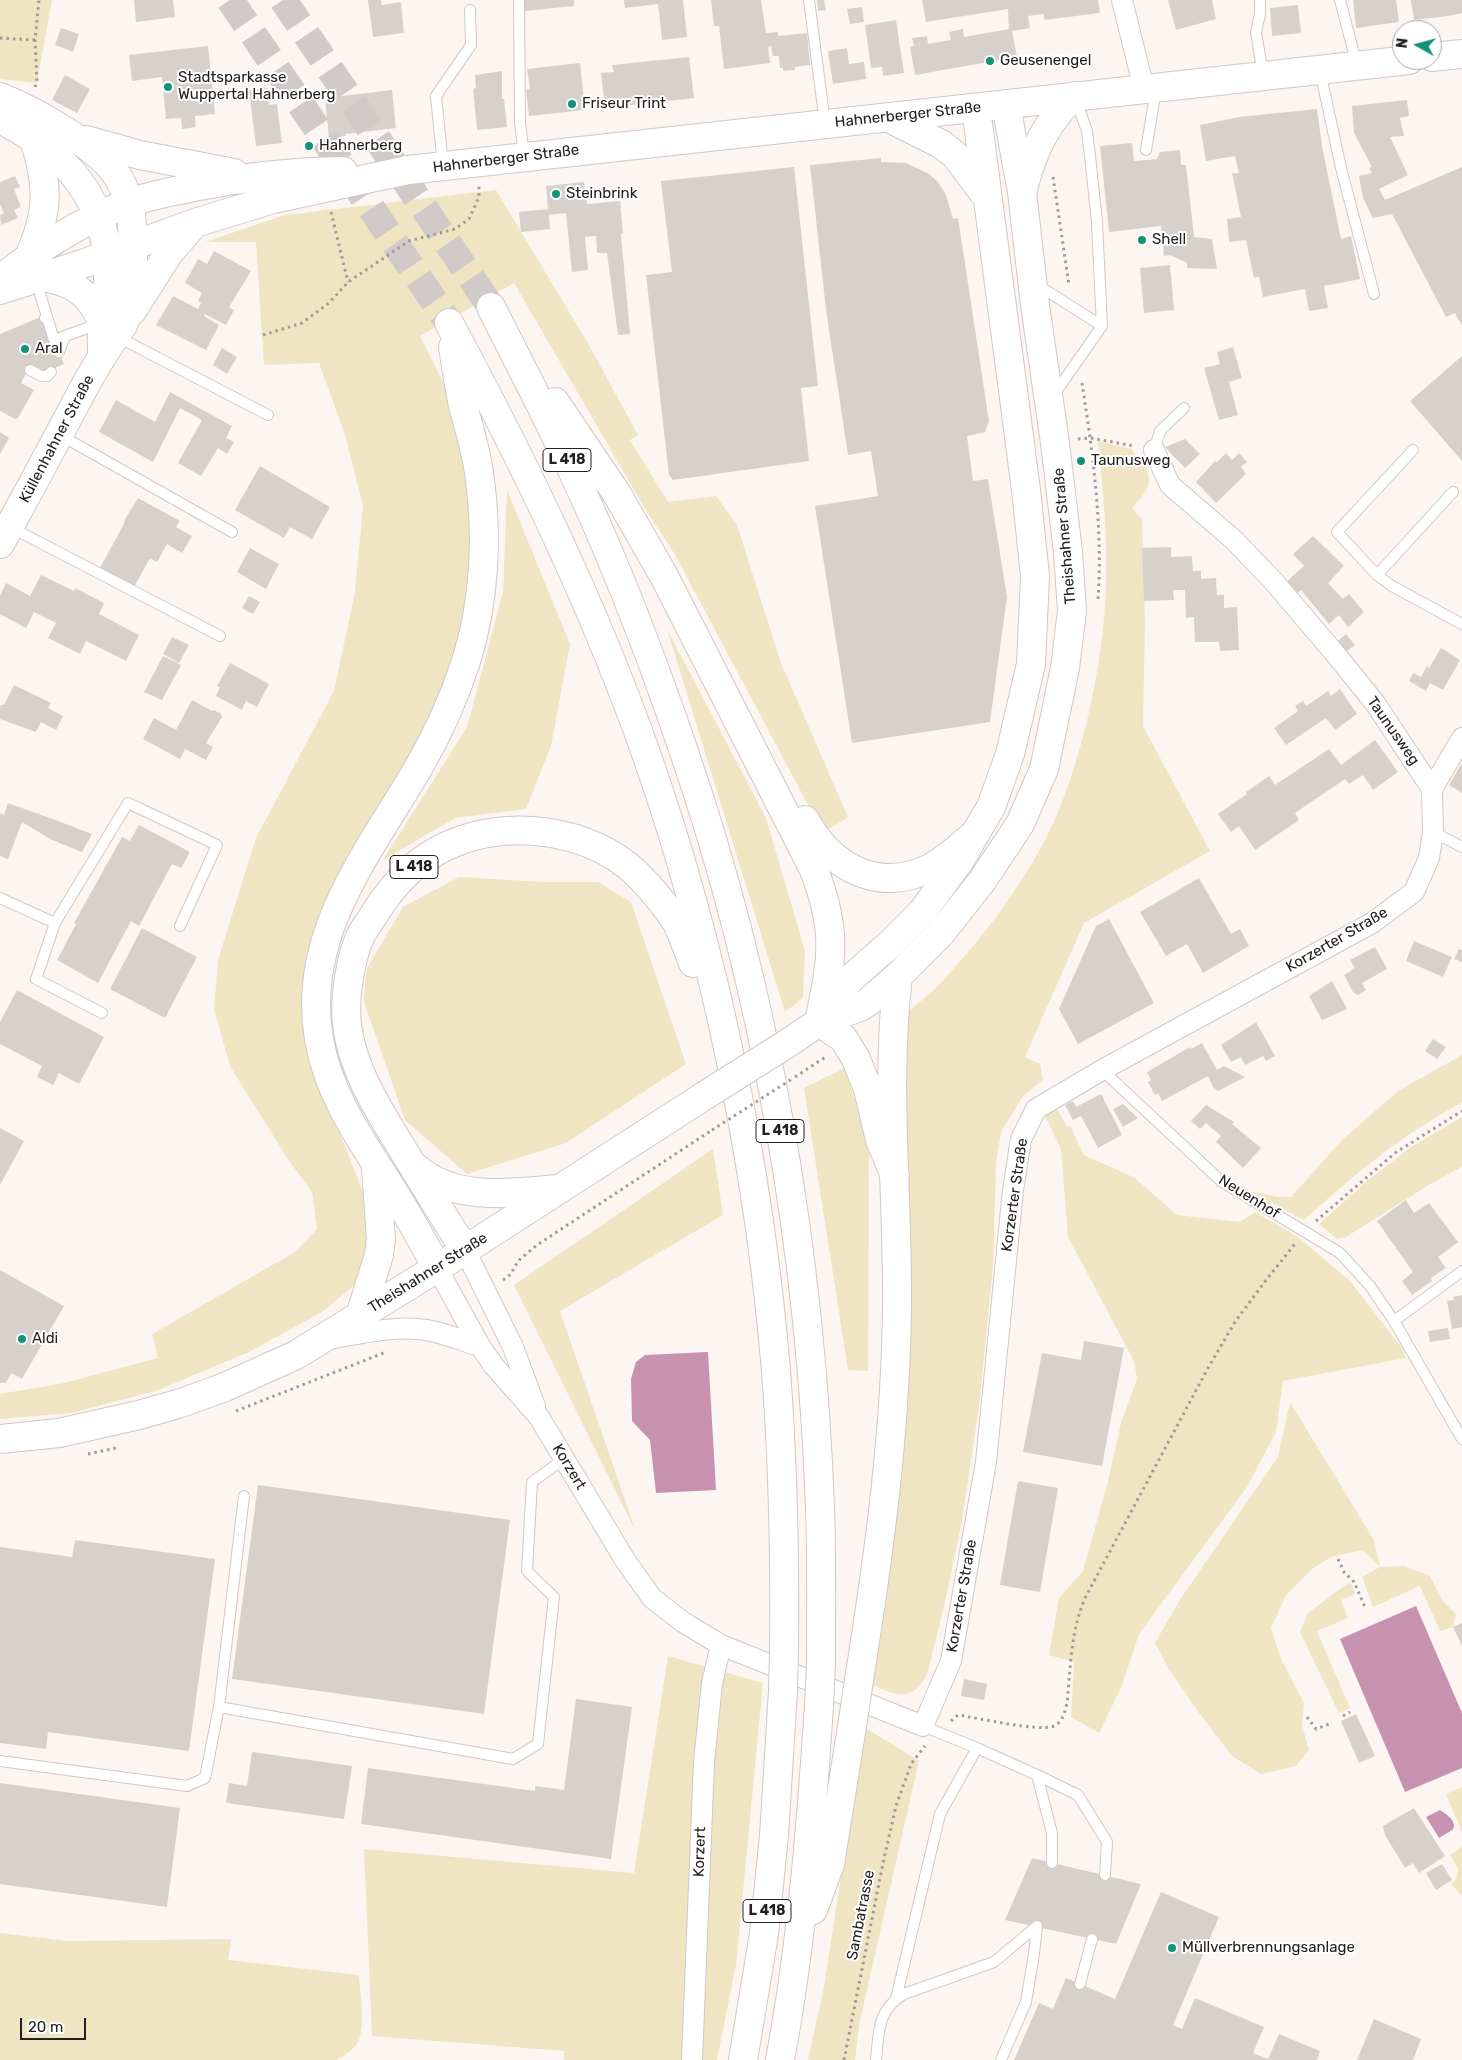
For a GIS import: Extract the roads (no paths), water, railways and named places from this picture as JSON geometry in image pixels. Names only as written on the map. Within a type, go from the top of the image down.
[{"type":"main road","points":[[1442,56],[1462,54]]},
{"type":"main road","name":"Hahnerberger Straße","points":[[36,271],[96,258],[141,251],[195,223],[273,198],[408,170],[1392,62]]},
{"type":"main road","points":[[1022,192],[1033,156],[1045,130],[1062,107],[1075,96]]},
{"type":"main road","points":[[0,97],[26,108],[70,135],[158,159],[258,176]]},
{"type":"main road","name":"Theishahner Straße","points":[[0,1439],[59,1433],[139,1415],[181,1403],[263,1371],[324,1339],[819,1022],[860,1007],[898,976],[941,933],[982,881],[1020,824],[1044,769],[1065,668],[1072,611],[1068,552],[1056,442],[1034,294],[1022,192],[1006,105]]},
{"type":"main road","name":"Theishahner Straße","points":[[819,1022],[848,981],[890,944],[922,912],[959,862],[991,807],[1010,754],[1031,664],[1035,576],[1026,490],[1001,311],[976,108]]},
{"type":"main road","points":[[888,117],[942,144],[955,155],[986,196]]},
{"type":"main road","points":[[0,119],[34,139],[57,157],[79,181],[99,216],[105,236],[96,258],[107,286],[111,335]]},
{"type":"main road","name":"Küllenhahner Straße","points":[[5,536],[60,435],[111,335],[130,294],[141,251],[119,178],[97,154],[70,135]]},
{"type":"main road","points":[[34,139],[44,179],[46,203],[39,232],[36,271]]},
{"type":"main road","name":"Hahnerberger Straße","points":[[36,271],[73,229],[128,203],[166,193],[258,176],[301,172],[408,170]]},
{"type":"main road","points":[[111,335],[169,253],[195,223]]},
{"type":"main road","points":[[0,290],[36,271]]},
{"type":"main road","points":[[0,280],[36,271],[71,284],[82,292],[98,311],[111,335]]},
{"type":"main road","points":[[1001,311],[1011,297],[1034,294]]},
{"type":"main road","name":"L 418","points":[[780,2060],[798,1954],[806,1879],[821,1664],[820,1507],[812,1374],[790,1187],[760,1031],[738,938],[715,852],[684,751],[635,617],[565,455],[490,307],[617,494],[668,584],[814,870],[826,904],[832,945],[830,970],[819,1022]]},
{"type":"main road","name":"L 418","points":[[437,1268],[414,1224],[352,1127],[329,1078],[319,1040],[316,996],[318,973],[331,922],[365,854],[433,743],[458,686],[477,612],[484,553],[479,475],[463,404],[449,323],[496,410],[562,546],[622,690],[648,761],[680,858],[726,1043],[755,1203],[776,1369],[784,1527],[784,1649],[774,1836],[764,1934],[743,2060]]},
{"type":"main road","name":"L 418","points":[[772,786],[804,818],[814,836],[830,854],[845,866],[863,874],[891,877],[919,872],[942,860],[975,834]]},
{"type":"main road","name":"L 418","points":[[465,1250],[366,1088],[356,1063],[347,1024],[348,994],[353,959],[362,934],[387,893],[410,870],[450,844],[468,838],[499,832],[532,831],[569,837],[587,843],[614,857],[636,873],[652,890],[677,924],[726,1043]]},
{"type":"main road","name":"L 418","points":[[798,1954],[830,1864],[882,1526],[892,1424],[897,1305],[892,1038],[898,976]]},
{"type":"main road","points":[[819,1022],[842,1038],[856,1059],[868,1089],[880,1140],[895,1176]]},
{"type":"main road","name":"L 418","points":[[360,1316],[379,1255],[381,1239],[376,1164]]},
{"type":"main road","name":"L 418","points":[[412,1164],[435,1182],[480,1193],[559,1189]]},
{"type":"street","points":[[1122,0],[1150,88]]},
{"type":"street","name":"Taunusweg","points":[[1154,450],[1170,485],[1234,540],[1275,583],[1337,656],[1375,704],[1432,789]]},
{"type":"street","points":[[1432,789],[1462,738]]},
{"type":"street","name":"Korzerter Straße","points":[[923,1726],[951,1661],[986,1462],[1013,1190],[1021,1139],[1036,1109],[1102,1070],[1379,918],[1414,892],[1429,858],[1433,832],[1432,789]]},
{"type":"street","name":"Korzert","points":[[465,1250],[514,1347],[539,1417]]},
{"type":"street","name":"Korzert","points":[[437,1268],[480,1346],[494,1366],[539,1417],[625,1560],[652,1598],[682,1622],[722,1645],[923,1726]]},
{"type":"street","points":[[324,1339],[394,1329],[416,1328],[429,1330],[480,1346]]},
{"type":"street","name":"Korzert","points":[[692,2060],[704,1762],[712,1682],[722,1645]]},
{"type":"lane","points":[[519,0],[520,122],[524,157]]},
{"type":"lane","points":[[809,0],[825,124]]},
{"type":"lane","points":[[1260,0],[1260,14],[1256,32],[1264,76]]},
{"type":"lane","points":[[1340,0],[1357,66]]},
{"type":"lane","points":[[443,166],[436,96],[471,45],[470,10]]},
{"type":"lane","points":[[1320,70],[1341,168],[1374,294]]},
{"type":"lane","points":[[1146,150],[1150,88]]},
{"type":"lane","points":[[1050,400],[1102,326],[1097,222],[1089,148],[1087,131],[1075,96]]},
{"type":"lane","points":[[36,271],[46,318],[54,340],[65,336],[111,335],[268,416]]},
{"type":"lane","points":[[1034,294],[1102,326]]},
{"type":"lane","points":[[59,352],[65,336]]},
{"type":"lane","points":[[30,370],[42,376],[47,376],[51,372]]},
{"type":"lane","points":[[1154,450],[1160,431],[1184,408]]},
{"type":"lane","points":[[60,435],[232,532]]},
{"type":"lane","points":[[1413,450],[1337,532],[1377,575],[1392,586],[1461,622]]},
{"type":"lane","points":[[1377,575],[1453,492]]},
{"type":"lane","points":[[5,536],[220,636]]},
{"type":"lane","points":[[102,1013],[36,979],[56,923],[128,803],[217,845],[180,926]]},
{"type":"lane","points":[[1433,832],[1462,847]]},
{"type":"lane","points":[[0,898],[56,923]]},
{"type":"lane","name":"Neuenhof","points":[[1102,1070],[1221,1181],[1340,1253],[1370,1286],[1394,1321],[1462,1439]]},
{"type":"lane","points":[[1394,1321],[1462,1271]]},
{"type":"lane","points":[[219,1707],[513,1759],[538,1744],[554,1597],[527,1571],[532,1482],[564,1459]]},
{"type":"lane","points":[[0,1761],[187,1786],[205,1778],[219,1707],[244,1496]]},
{"type":"lane","points":[[923,1726],[1037,1775],[1078,1796],[1107,1842],[1105,1875]]},
{"type":"lane","points":[[896,1999],[940,1814],[977,1748]]},
{"type":"lane","points":[[1037,1775],[1052,1833],[1052,1863]]},
{"type":"lane","points":[[876,2060],[881,2019],[896,1999],[904,1994],[994,1962],[1037,1926],[1026,2002],[1002,2060]]},
{"type":"lane","points":[[1080,1984],[1092,1939]]},
{"type":"tunnel","points":[[230,0],[449,323]]},
{"type":"tunnel","points":[[283,0],[491,307]]},
{"type":"place","name":"Geusenengel","points":[[990,61]]},
{"type":"place","name":"Stadtsparkasse Wuppertal Hahnerberg","points":[[168,87]]},
{"type":"place","name":"Friseur Trint","points":[[572,104]]},
{"type":"place","name":"Hahnerberg","points":[[309,146]]},
{"type":"place","name":"Steinbrink","points":[[556,194]]},
{"type":"place","name":"Shell","points":[[1142,240]]},
{"type":"place","name":"Aral","points":[[25,349]]},
{"type":"place","name":"Taunusweg","points":[[1081,461]]},
{"type":"place","name":"Aldi","points":[[22,1339]]},
{"type":"place","name":"Müllverbrennungsanlage","points":[[1172,1948]]}]
